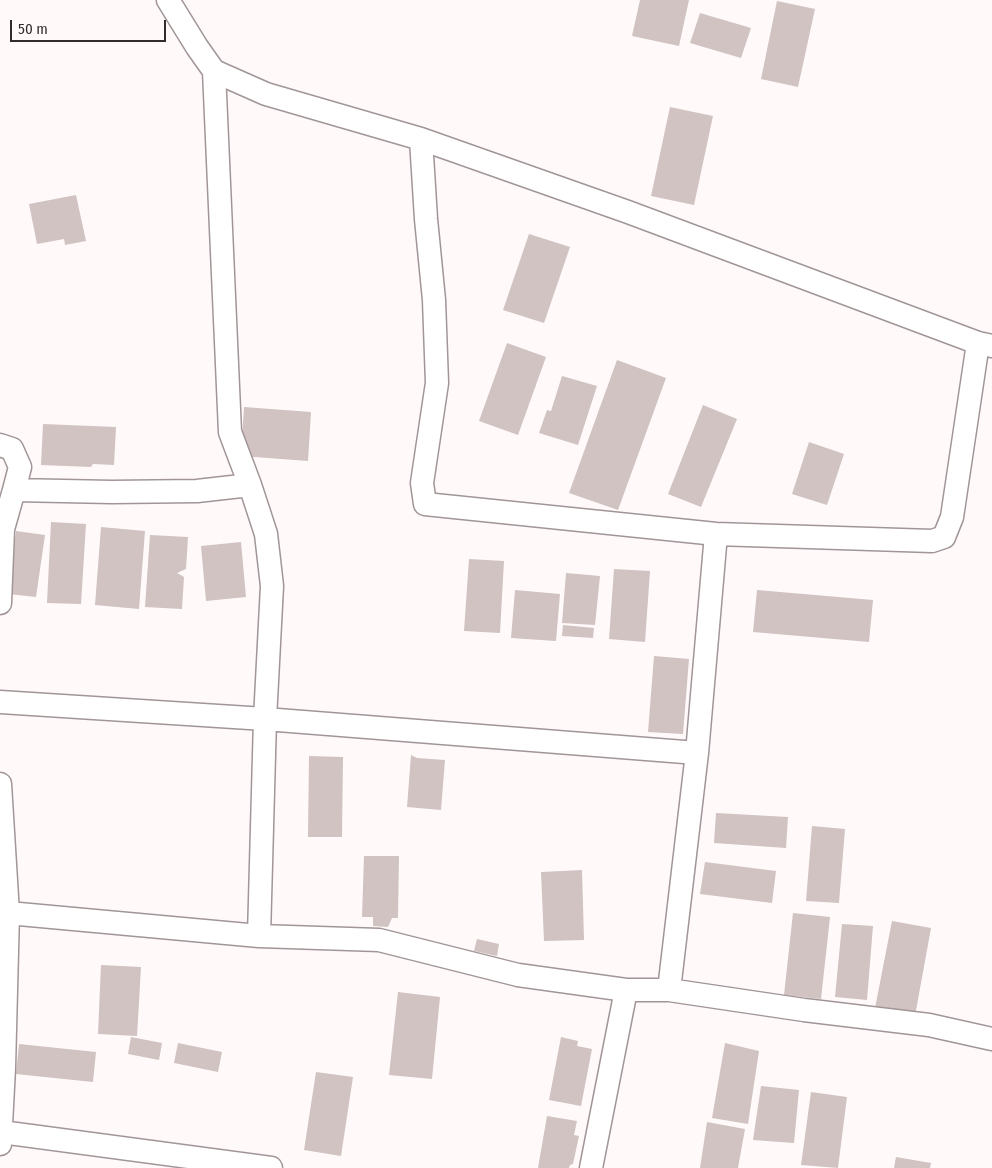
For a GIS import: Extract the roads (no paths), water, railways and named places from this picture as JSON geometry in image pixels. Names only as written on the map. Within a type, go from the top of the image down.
[{"type":"street","points":[[168,0],[214,71],[266,94],[421,139],[628,212],[985,345],[952,517],[944,537],[932,541],[716,534],[425,504],[422,483],[437,383],[434,300],[426,220],[421,139]]},
{"type":"street","points":[[214,71],[230,432],[266,534],[272,586],[265,719],[259,936]]},
{"type":"street","points":[[0,445],[12,449],[20,467],[3,529],[0,603]]},
{"type":"street","points":[[14,490],[196,491],[250,486]]},
{"type":"street","points":[[669,990],[697,752],[716,534]]},
{"type":"street","points":[[0,702],[265,719],[697,752]]},
{"type":"street","points":[[0,784],[8,913],[1,1138],[271,1168]]},
{"type":"street","points":[[8,913],[259,936],[379,940],[518,975],[626,990],[669,990],[804,1010],[929,1025],[992,1040]]},
{"type":"street","points":[[591,1168],[626,990]]}]
